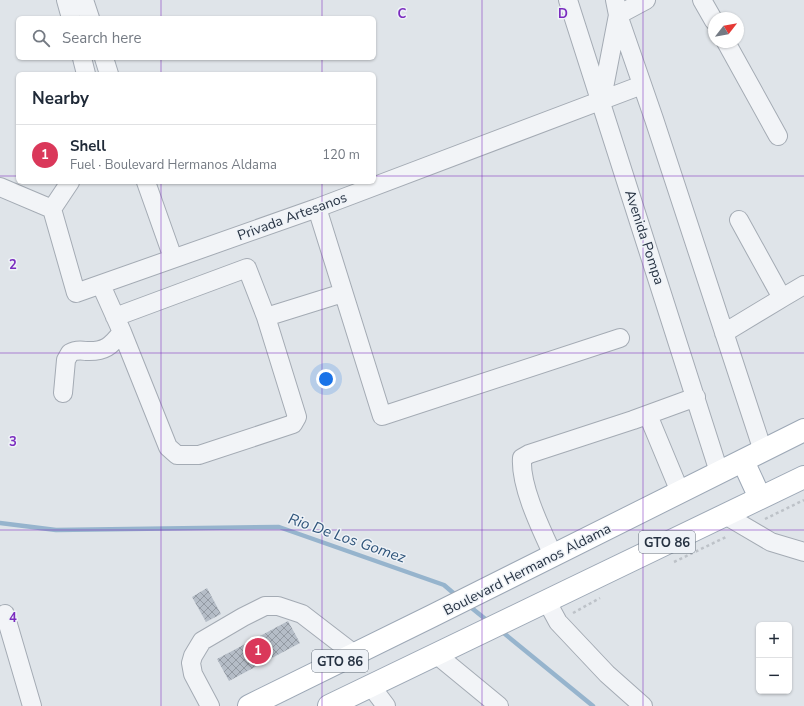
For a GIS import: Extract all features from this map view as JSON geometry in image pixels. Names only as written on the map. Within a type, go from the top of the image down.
[{"type":"main road","name":"Boulevard Hermanos Aldama","points":[[249,706],[804,430]]},
{"type":"main road","points":[[743,461],[760,498]]},
{"type":"main road","name":"GTO 86","points":[[329,706],[446,651],[538,604],[804,477]]},
{"type":"street","points":[[66,0],[70,16]]},
{"type":"street","points":[[84,0],[89,16]]},
{"type":"street","points":[[568,0],[602,101]]},
{"type":"street","points":[[646,0],[618,5],[642,86],[763,451]]},
{"type":"street","points":[[702,0],[709,12]]},
{"type":"street","name":"Avenida Pompa","points":[[618,5],[602,101],[719,472]]},
{"type":"street","points":[[729,48],[778,136]]},
{"type":"street","points":[[82,60],[86,72]]},
{"type":"street","points":[[105,60],[108,72]]},
{"type":"street","name":"Privada Artesanos","points":[[52,209],[76,293],[317,208],[642,86]]},
{"type":"street","points":[[0,186],[52,209],[69,184]]},
{"type":"street","points":[[147,184],[173,258]]},
{"type":"street","points":[[317,208],[382,416],[620,338]]},
{"type":"street","points":[[739,220],[782,298]]},
{"type":"street","points":[[101,285],[168,447],[177,454],[199,454],[293,424],[297,417],[266,317],[247,268],[118,325]]},
{"type":"street","points":[[724,333],[804,285]]},
{"type":"street","points":[[266,317],[343,293]]},
{"type":"street","points":[[63,394],[66,360],[70,352],[78,350],[103,350],[114,343],[118,325]]},
{"type":"street","points":[[553,555],[529,499],[523,477],[522,458],[529,454],[648,415],[696,397]]},
{"type":"street","points":[[648,415],[680,492]]},
{"type":"street","points":[[725,515],[771,542],[804,552]]},
{"type":"street","points":[[538,604],[558,622],[607,674],[643,706]]},
{"type":"street","points":[[210,706],[193,674],[191,663],[193,656],[202,641],[265,606],[278,606],[302,614],[354,654]]},
{"type":"street","points":[[5,614],[32,706]]},
{"type":"street","points":[[446,651],[499,706]]},
{"type":"street","points":[[371,686],[386,706]]},
{"type":"path","points":[[669,564],[804,500]]},
{"type":"path","points":[[558,622],[606,595]]},
{"type":"building","points":[[207,588],[221,614],[206,622],[192,597]]},
{"type":"building","points":[[288,621],[300,643],[229,681],[217,659]]},
{"type":"waterway","name":"Rio De Los Gomez","points":[[0,523],[56,530],[279,527],[444,585],[458,597]]},
{"type":"waterway","name":"Rio De Los Gomez","points":[[468,605],[489,622]]},
{"type":"waterway","name":"Rio De Los Gomez","points":[[500,630],[593,706]]},
{"type":"place","name":"Shell","points":[[258,651]]}]
